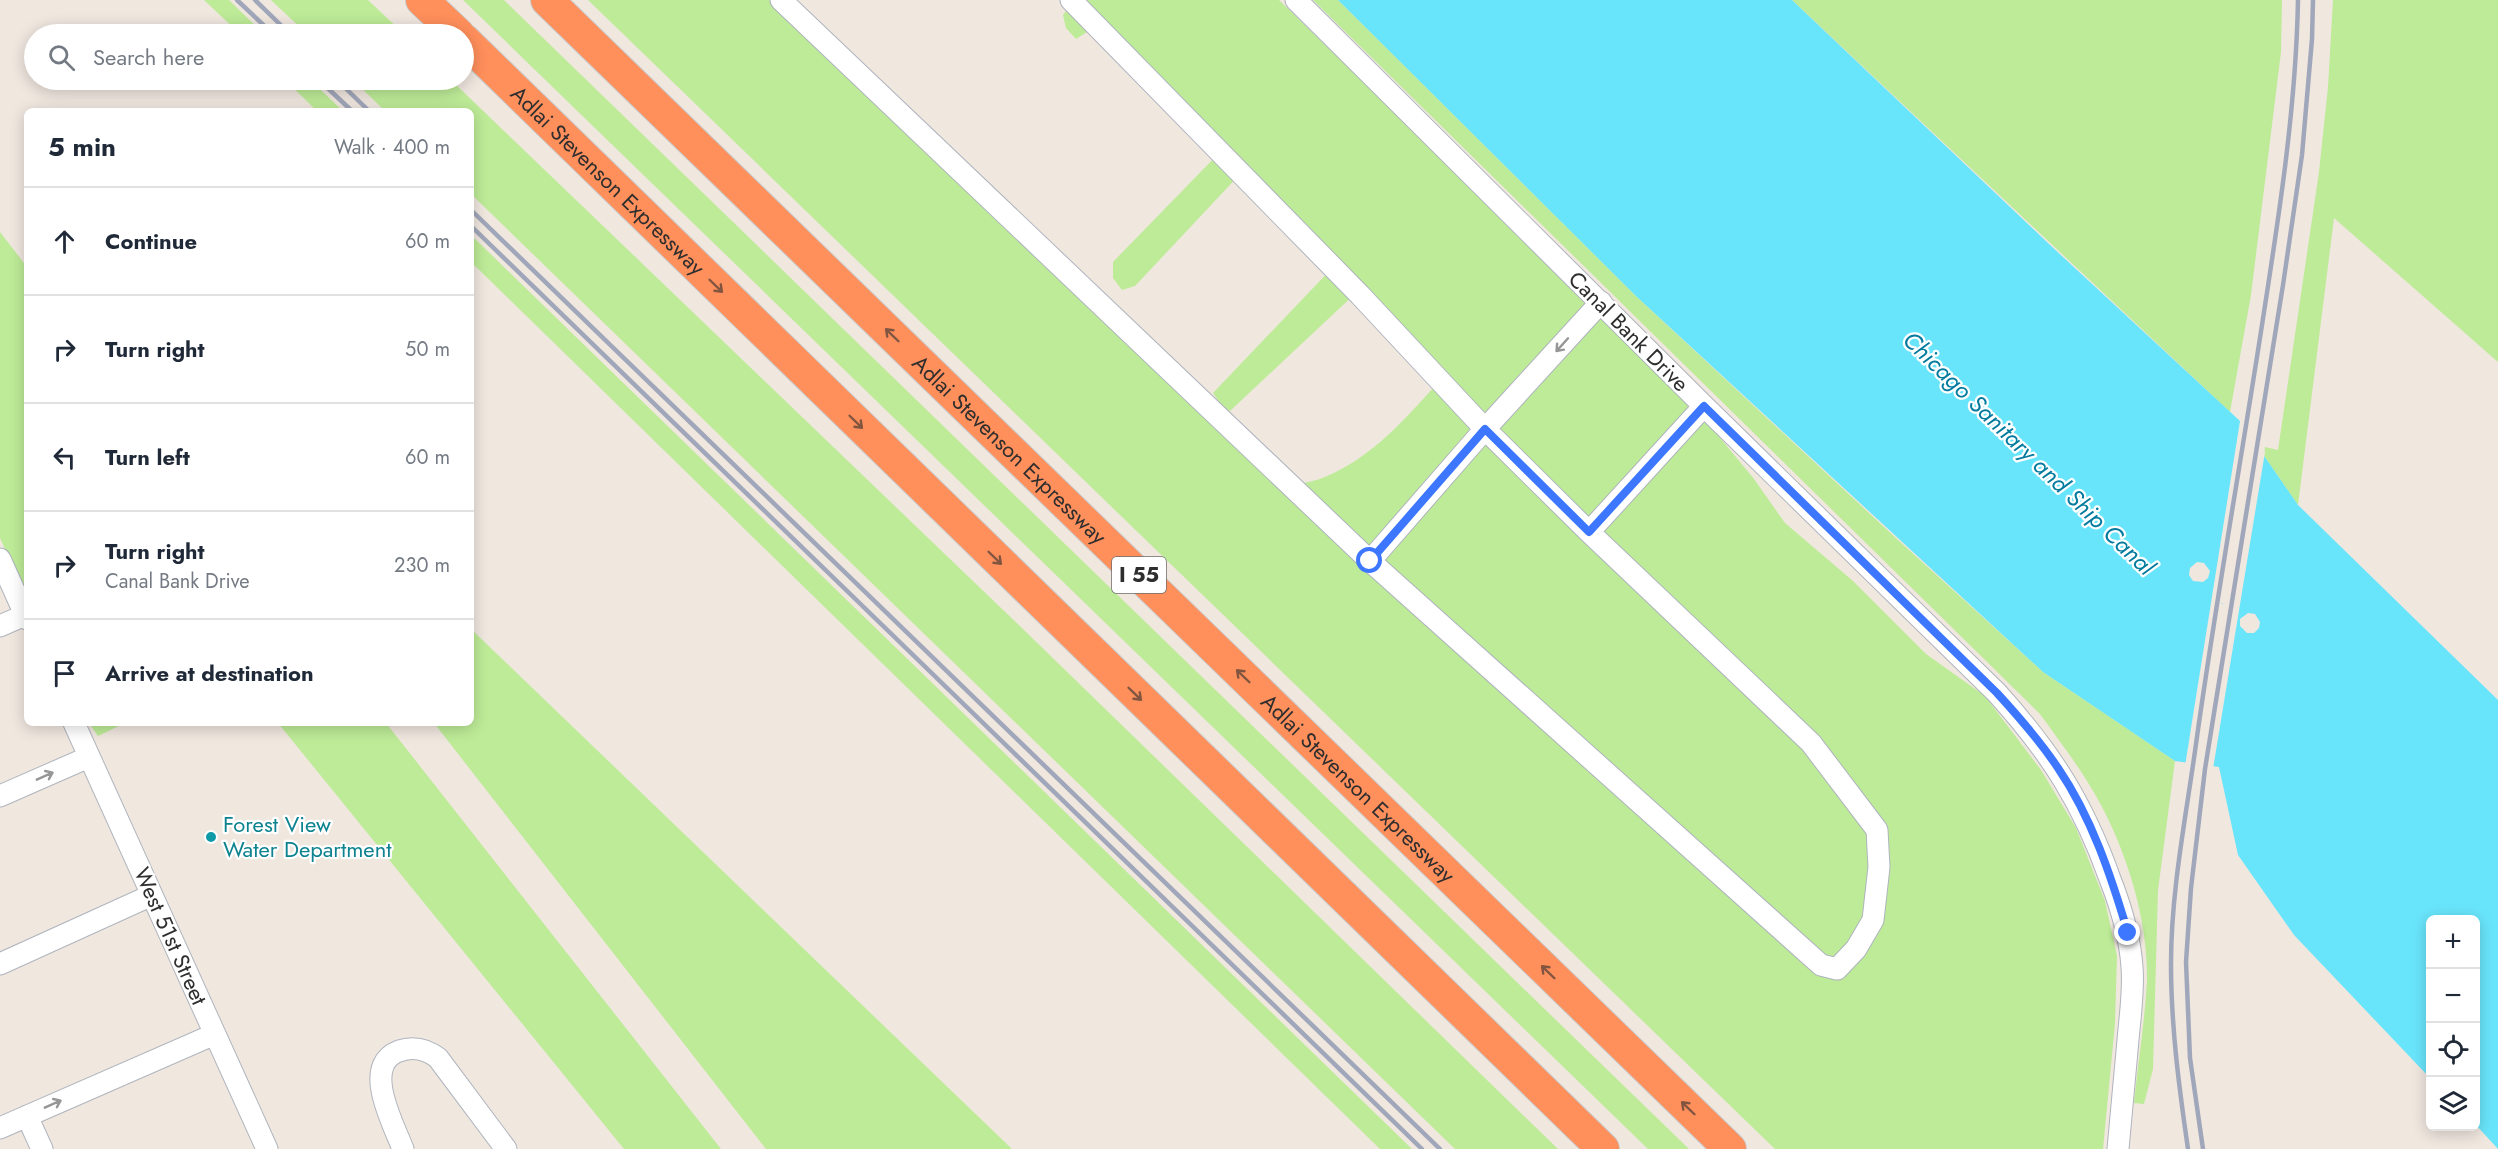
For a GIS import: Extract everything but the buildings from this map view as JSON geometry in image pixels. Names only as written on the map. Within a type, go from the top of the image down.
[{"type":"highway","points":[[422,0],[447,24]]},
{"type":"highway","name":"Adlai Stevenson Expressway","points":[[548,0],[1730,1149]]},
{"type":"highway","name":"Adlai Stevenson Expressway","points":[[474,50],[1603,1149]]},
{"type":"street","points":[[781,0],[1370,561],[1821,965],[1837,969],[1856,949],[1873,920],[1879,867],[1876,830],[1811,743],[1589,532],[1485,429],[1360,295],[1071,0]]},
{"type":"street","name":"Canal Bank Drive","points":[[1296,0],[1704,406],[1997,693],[2028,728],[2059,769],[2082,809],[2116,894],[2128,933],[2132,968],[2118,1149]]},
{"type":"street","points":[[1370,561],[1485,429],[1601,302]]},
{"type":"street","points":[[1589,532],[1704,406]]},
{"type":"street","points":[[0,559],[24,613]]},
{"type":"street","points":[[0,626],[24,618]]},
{"type":"street","name":"West 51st Street","points":[[75,726],[267,1149]]},
{"type":"street","points":[[0,796],[89,757]]},
{"type":"street","points":[[0,964],[152,895]]},
{"type":"street","points":[[0,1128],[215,1034]]},
{"type":"street","points":[[403,1149],[381,1089],[380,1073],[382,1063],[392,1053],[417,1048],[428,1050],[438,1058],[506,1149]]},
{"type":"street","points":[[27,1116],[42,1149]]},
{"type":"green space","points":[[204,0],[229,0],[254,24],[229,24]]},
{"type":"green space","points":[[271,0],[368,0],[393,24],[296,24]]},
{"type":"green space","points":[[463,0],[504,0],[1689,1149],[1648,1149]]},
{"type":"green space","points":[[588,0],[790,0],[1287,487],[1322,478],[1360,458],[1390,433],[1442,378],[1359,290],[1230,411],[1222,406],[1213,393],[1336,264],[1243,171],[1135,286],[1122,290],[1113,278],[1113,262],[1222,150],[1098,25],[1076,39],[1066,28],[1063,15],[1075,0],[1279,0],[1683,393],[1754,479],[1785,523],[1853,581],[1926,654],[1985,696],[2041,770],[2076,828],[2105,901],[2117,956],[2115,1023],[2103,1149],[1775,1149]]},
{"type":"green space","points":[[1313,0],[1338,0],[1637,297],[2043,672],[2175,761],[2158,890],[2153,1069],[2144,1104],[2134,1103],[2147,980],[2146,958],[2140,912],[2128,867],[2101,805],[2080,770],[2040,714]]},
{"type":"green space","points":[[1792,0],[2282,0],[2281,52],[2251,295],[2230,412]]},
{"type":"green space","points":[[2333,0],[2498,0],[2498,362],[2334,218],[2298,505],[2264,456],[2265,447],[2278,450],[2319,172],[2328,87]]},
{"type":"green space","points":[[295,90],[321,90],[340,108],[314,108]]},
{"type":"green space","points":[[363,90],[461,90],[1025,631],[1558,1149],[1455,1149],[474,197],[474,108],[382,108]]},
{"type":"green space","points":[[0,232],[24,263],[24,590],[0,538]]},
{"type":"green space","points":[[474,238],[1412,1149],[1380,1149],[474,265]]},
{"type":"green space","points":[[474,632],[1012,1149],[766,1149],[436,726],[474,726]]},
{"type":"green space","points":[[91,726],[119,726],[98,736]]},
{"type":"green space","points":[[280,726],[388,726],[721,1149],[624,1149]]},
{"type":"water","name":"Chicago Sanitary and Ship Canal","points":[[1338,0],[1792,0],[2049,244],[2240,421],[2298,505],[2498,700],[2498,1149],[2480,1129],[2480,915],[2426,915],[2426,1074],[2294,935],[2238,855],[2219,767],[2175,761],[2043,672],[1637,297]],"holes":[[[2197,562],[2204,563],[2210,571],[2208,578],[2203,582],[2193,581],[2189,575],[2190,568]],[[2234,583],[2240,594],[2230,607],[2215,600],[2218,584]],[[2248,613],[2255,614],[2260,622],[2259,628],[2254,633],[2247,633],[2240,626],[2240,619]]]},
{"type":"pier","points":[[2240,421],[2244,422],[2265,452],[2213,769],[2185,766]],"holes":[[[2226,584],[2232,585],[2237,591],[2237,598],[2229,604],[2222,604],[2216,596],[2220,587]]]},
{"type":"railway","points":[[237,0],[262,24]]},
{"type":"railway","points":[[255,0],[280,24]]},
{"type":"railway","points":[[2188,1149],[2172,1010],[2171,964],[2174,909],[2204,690],[2281,196],[2291,118],[2298,0]]},
{"type":"railway","points":[[2203,1149],[2190,1058],[2186,962],[2191,888],[2205,769],[2302,155],[2313,0]]},
{"type":"railway","points":[[330,90],[349,108]]},
{"type":"railway","points":[[347,90],[366,108]]},
{"type":"railway","points":[[474,213],[1440,1149]]},
{"type":"railway","points":[[474,229],[1422,1149]]},
{"type":"place","name":"Forest View Water Department","points":[[211,837]]},
{"type":"route","points":[[1370,561],[1485,429],[1589,532],[1704,406],[1997,693],[2028,728],[2059,769],[2082,809],[2099,848],[2128,933]]}]
